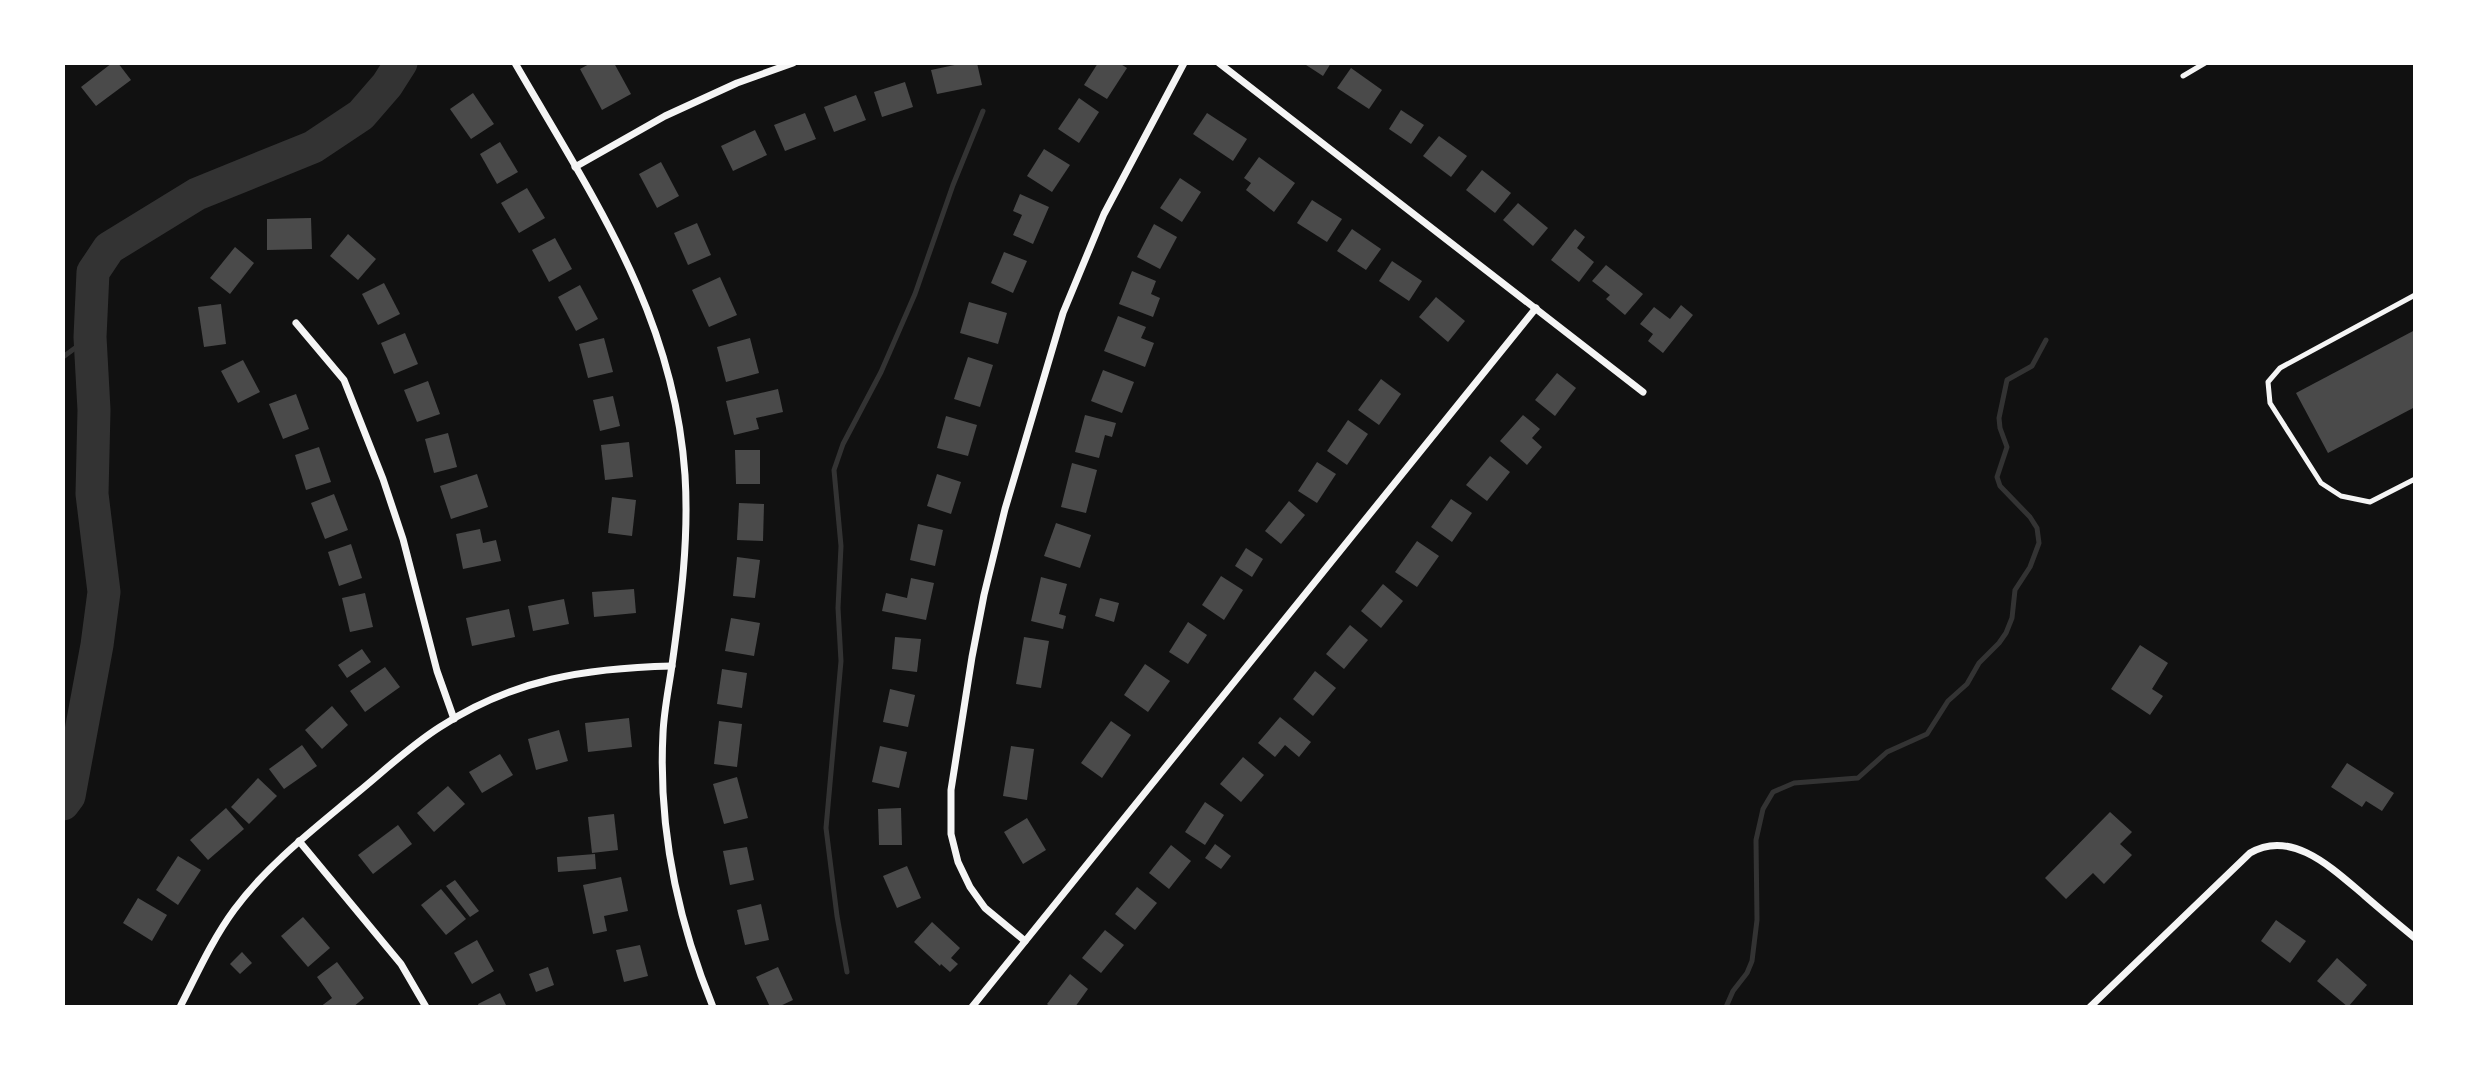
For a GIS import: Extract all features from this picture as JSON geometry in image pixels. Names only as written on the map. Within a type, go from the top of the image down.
[{"type":"street","points":[[514,63],[615,236],[640,288],[659,338],[672,388],[685,475],[686,524],[684,580],[663,731],[662,792],[665,833],[674,884],[713,1007]]},
{"type":"street","points":[[575,167],[665,116],[737,83],[793,63]]},
{"type":"street","points":[[1025,941],[985,908],[970,887],[958,862],[951,834],[951,790],[972,657],[1005,509],[1063,313],[1104,214],[1184,63]]},
{"type":"street","points":[[1219,63],[1643,392]]},
{"type":"street","points":[[972,1007],[1536,308]]},
{"type":"street","points":[[296,323],[344,380],[349,392],[403,539],[437,671],[454,719]]},
{"type":"street","points":[[180,1007],[215,939],[234,911],[299,841],[422,739],[498,696],[565,675],[626,667],[672,666]]},
{"type":"street","points":[[299,841],[401,964],[426,1007]]},
{"type":"street","points":[[2090,1007],[2250,853],[2267,845],[2288,846],[2329,866],[2415,938]]},
{"type":"lane","points":[[2183,76],[2205,63]]},
{"type":"lane","points":[[2415,295],[2280,368],[2268,382],[2270,403],[2321,483],[2341,496],[2370,502],[2415,479]]},
{"type":"building","points":[[112,63],[118,63],[131,80],[96,106],[81,87]]},
{"type":"building","points":[[591,63],[614,63],[631,94],[602,110],[580,69]]},
{"type":"building","points":[[977,63],[982,85],[937,94],[931,70]]},
{"type":"building","points":[[1098,63],[1119,63],[1127,68],[1107,99],[1084,85]]},
{"type":"building","points":[[1303,63],[1331,63],[1323,76]]},
{"type":"building","points":[[1351,68],[1382,90],[1369,109],[1337,88]]},
{"type":"building","points":[[905,82],[913,107],[882,117],[874,92]]},
{"type":"building","points":[[473,93],[494,124],[471,139],[450,109]]},
{"type":"building","points":[[856,95],[866,120],[834,132],[824,107]]},
{"type":"building","points":[[1079,98],[1099,112],[1079,143],[1058,129]]},
{"type":"building","points":[[1401,110],[1424,125],[1411,144],[1389,129]]},
{"type":"building","points":[[805,113],[816,139],[785,151],[774,125]]},
{"type":"building","points":[[1207,113],[1247,139],[1233,161],[1193,134]]},
{"type":"building","points":[[755,130],[767,155],[733,171],[721,146]]},
{"type":"building","points":[[1439,136],[1467,156],[1451,177],[1423,156]]},
{"type":"building","points":[[500,142],[518,172],[497,184],[480,154]]},
{"type":"building","points":[[1044,149],[1070,165],[1052,192],[1027,176]]},
{"type":"building","points":[[1259,157],[1295,183],[1274,212],[1246,190],[1251,183],[1244,178]]},
{"type":"building","points":[[661,162],[679,196],[657,208],[639,174]]},
{"type":"building","points":[[1482,170],[1511,193],[1495,213],[1466,190]]},
{"type":"building","points":[[1180,178],[1201,192],[1182,222],[1160,208]]},
{"type":"building","points":[[527,188],[545,218],[519,233],[501,203]]},
{"type":"building","points":[[1020,194],[1049,207],[1033,244],[1013,235],[1022,215],[1013,211]]},
{"type":"building","points":[[1312,200],[1342,219],[1327,242],[1297,223]]},
{"type":"building","points":[[1518,203],[1548,228],[1533,246],[1503,220]]},
{"type":"building","points":[[311,218],[312,249],[267,250],[267,219]]},
{"type":"building","points":[[697,223],[711,255],[688,265],[674,233]]},
{"type":"building","points":[[1154,224],[1177,237],[1160,269],[1137,257]]},
{"type":"building","points":[[1352,229],[1381,249],[1366,270],[1337,251]]},
{"type":"building","points":[[1575,229],[1585,237],[1577,248],[1594,262],[1579,282],[1551,260]]},
{"type":"building","points":[[348,234],[376,259],[358,280],[330,256]]},
{"type":"building","points":[[555,238],[572,269],[549,282],[532,250]]},
{"type":"building","points":[[235,247],[254,263],[230,294],[210,278]]},
{"type":"building","points":[[1004,252],[1027,261],[1013,293],[991,283]]},
{"type":"building","points":[[1392,261],[1422,281],[1409,301],[1379,281]]},
{"type":"building","points":[[1606,265],[1643,294],[1625,315],[1606,299],[1610,295],[1592,281]]},
{"type":"building","points":[[1132,271],[1156,281],[1151,294],[1160,298],[1153,317],[1119,304]]},
{"type":"building","points":[[720,277],[737,315],[709,327],[692,290]]},
{"type":"building","points":[[384,283],[400,314],[378,325],[362,294]]},
{"type":"building","points":[[580,285],[598,319],[576,331],[558,297]]},
{"type":"building","points":[[1436,297],[1465,321],[1448,342],[1419,317]]},
{"type":"building","points":[[969,302],[1007,313],[998,344],[960,333]]},
{"type":"building","points":[[221,304],[226,344],[204,347],[198,307]]},
{"type":"building","points":[[1681,305],[1693,315],[1663,353],[1648,341],[1653,334],[1640,324],[1654,307],[1670,319]]},
{"type":"building","points":[[1118,316],[1146,327],[1141,338],[1154,343],[1145,367],[1104,351]]},
{"type":"building","points":[[2415,330],[2415,407],[2328,453],[2296,393]]},
{"type":"building","points":[[405,333],[418,364],[394,374],[381,343]]},
{"type":"building","points":[[604,338],[613,372],[588,378],[579,344]]},
{"type":"building","points":[[750,338],[759,373],[726,382],[717,347]]},
{"type":"building","points":[[968,357],[993,365],[980,407],[954,399]]},
{"type":"building","points":[[243,360],[260,392],[238,403],[221,371]]},
{"type":"building","points":[[1103,370],[1134,382],[1122,413],[1091,401]]},
{"type":"building","points":[[1557,373],[1576,388],[1555,416],[1535,400]]},
{"type":"building","points":[[1381,379],[1401,394],[1379,425],[1358,410]]},
{"type":"building","points":[[428,381],[440,414],[417,422],[404,390]]},
{"type":"building","points":[[778,389],[783,412],[756,418],[759,429],[734,435],[726,401]]},
{"type":"building","points":[[296,394],[309,429],[283,439],[269,404]]},
{"type":"building","points":[[613,396],[620,426],[600,431],[593,400]]},
{"type":"building","points":[[1085,415],[1116,423],[1112,437],[1105,435],[1099,458],[1075,452]]},
{"type":"building","points":[[1523,415],[1540,429],[1532,438],[1542,447],[1527,465],[1500,441]]},
{"type":"building","points":[[946,416],[977,425],[968,456],[937,448]]},
{"type":"building","points":[[1348,420],[1368,434],[1347,465],[1327,451]]},
{"type":"building","points":[[448,433],[457,467],[434,473],[425,439]]},
{"type":"building","points":[[629,442],[633,477],[605,480],[601,445]]},
{"type":"building","points":[[319,447],[331,482],[306,490],[295,455]]},
{"type":"building","points":[[735,450],[760,450],[760,484],[736,484]]},
{"type":"building","points":[[1490,456],[1510,472],[1487,501],[1466,485]]},
{"type":"building","points":[[1317,462],[1336,474],[1317,503],[1298,491]]},
{"type":"building","points":[[1072,463],[1097,470],[1086,513],[1061,507]]},
{"type":"building","points":[[477,474],[488,507],[451,519],[440,486]]},
{"type":"building","points":[[937,474],[961,482],[951,514],[927,506]]},
{"type":"building","points":[[334,494],[348,530],[325,539],[311,503]]},
{"type":"building","points":[[612,497],[636,500],[632,536],[608,533]]},
{"type":"building","points":[[1451,499],[1472,513],[1452,542],[1431,527]]},
{"type":"building","points":[[1289,501],[1305,515],[1281,544],[1265,531]]},
{"type":"building","points":[[739,503],[764,504],[763,541],[737,540]]},
{"type":"building","points":[[1056,523],[1091,535],[1080,568],[1044,556]]},
{"type":"building","points":[[918,524],[943,530],[935,566],[910,560]]},
{"type":"building","points":[[480,529],[483,543],[496,540],[501,561],[463,569],[456,534]]},
{"type":"building","points":[[1417,541],[1439,556],[1417,587],[1395,572]]},
{"type":"building","points":[[351,544],[362,578],[339,586],[328,552]]},
{"type":"building","points":[[1246,548],[1263,559],[1252,577],[1235,566]]},
{"type":"building","points":[[737,557],[760,560],[755,598],[733,596]]},
{"type":"building","points":[[1221,576],[1243,590],[1224,620],[1202,605]]},
{"type":"building","points":[[1041,577],[1067,584],[1059,614],[1066,616],[1063,629],[1031,621]]},
{"type":"building","points":[[911,578],[934,583],[926,620],[882,611],[886,593],[907,598]]},
{"type":"building","points":[[1383,584],[1403,601],[1381,628],[1361,611]]},
{"type":"building","points":[[634,589],[636,613],[594,617],[592,592]]},
{"type":"building","points":[[365,593],[373,627],[350,632],[342,598]]},
{"type":"building","points":[[1100,598],[1119,603],[1114,622],[1095,616]]},
{"type":"building","points":[[564,599],[569,624],[533,631],[528,606]]},
{"type":"building","points":[[509,609],[515,637],[472,646],[466,618]]},
{"type":"building","points":[[731,618],[760,623],[754,656],[725,651]]},
{"type":"building","points":[[1188,622],[1207,635],[1188,664],[1169,652]]},
{"type":"building","points":[[1350,625],[1368,640],[1344,669],[1326,654]]},
{"type":"building","points":[[895,637],[921,639],[917,672],[892,669]]},
{"type":"building","points":[[1024,637],[1049,641],[1041,688],[1016,684]]},
{"type":"building","points":[[2140,645],[2168,663],[2152,689],[2163,696],[2150,715],[2111,689]]},
{"type":"building","points":[[362,649],[371,662],[347,678],[338,665]]},
{"type":"building","points":[[1145,664],[1170,681],[1148,712],[1124,695]]},
{"type":"building","points":[[385,667],[400,687],[365,712],[350,691]]},
{"type":"building","points":[[722,669],[747,673],[742,708],[717,704]]},
{"type":"building","points":[[1315,671],[1336,688],[1313,716],[1293,699]]},
{"type":"building","points":[[890,689],[915,695],[908,727],[883,722]]},
{"type":"building","points":[[332,706],[348,725],[322,749],[305,730]]},
{"type":"building","points":[[1280,717],[1311,742],[1299,757],[1285,745],[1275,757],[1258,743]]},
{"type":"building","points":[[629,718],[632,747],[588,752],[585,723]]},
{"type":"building","points":[[719,721],[742,724],[737,767],[714,764]]},
{"type":"building","points":[[1111,721],[1131,735],[1102,778],[1081,763]]},
{"type":"building","points":[[559,730],[568,761],[536,770],[528,739]]},
{"type":"building","points":[[302,745],[317,766],[284,789],[269,769]]},
{"type":"building","points":[[880,746],[907,752],[899,788],[872,782]]},
{"type":"building","points":[[1011,746],[1034,749],[1027,800],[1003,796]]},
{"type":"building","points":[[500,754],[513,775],[482,793],[469,772]]},
{"type":"building","points":[[1243,757],[1264,775],[1241,802],[1220,784]]},
{"type":"building","points":[[2347,763],[2394,793],[2382,811],[2366,801],[2362,807],[2331,787]]},
{"type":"building","points":[[737,777],[748,818],[724,824],[713,784]]},
{"type":"building","points":[[258,778],[277,796],[249,824],[231,807]]},
{"type":"building","points":[[448,786],[465,804],[434,832],[417,813]]},
{"type":"building","points":[[1205,802],[1224,815],[1205,845],[1185,832]]},
{"type":"building","points":[[226,808],[244,829],[208,860],[190,840]]},
{"type":"building","points":[[901,808],[902,845],[879,845],[878,809]]},
{"type":"building","points":[[2110,812],[2132,832],[2120,844],[2132,855],[2104,884],[2093,873],[2066,899],[2045,878]]},
{"type":"building","points":[[614,814],[618,850],[592,853],[588,817]]},
{"type":"building","points":[[1027,818],[1046,850],[1023,864],[1004,832]]},
{"type":"building","points":[[398,825],[412,844],[373,874],[358,855]]},
{"type":"building","points":[[1215,844],[1231,856],[1221,869],[1205,858]]},
{"type":"building","points":[[1171,845],[1191,861],[1169,889],[1149,873]]},
{"type":"building","points":[[747,847],[754,880],[730,885],[723,851]]},
{"type":"building","points":[[595,854],[596,869],[558,872],[557,857]]},
{"type":"building","points":[[178,856],[201,870],[178,905],[156,890]]},
{"type":"building","points":[[907,866],[921,898],[897,908],[883,876]]},
{"type":"building","points":[[621,877],[628,911],[604,916],[607,931],[593,934],[583,885]]},
{"type":"building","points":[[455,880],[479,911],[470,917],[446,886]]},
{"type":"building","points":[[1137,887],[1157,903],[1135,930],[1115,914]]},
{"type":"building","points":[[441,889],[466,919],[446,935],[421,905]]},
{"type":"building","points":[[138,898],[167,915],[152,941],[123,923]]},
{"type":"building","points":[[761,904],[769,940],[745,945],[737,910]]},
{"type":"building","points":[[303,917],[330,948],[308,967],[281,936]]},
{"type":"building","points":[[2276,920],[2306,941],[2290,963],[2261,941]]},
{"type":"building","points":[[932,922],[960,948],[951,958],[958,964],[950,972],[914,942]]},
{"type":"building","points":[[1105,930],[1124,945],[1101,973],[1082,958]]},
{"type":"building","points":[[477,940],[494,971],[472,984],[454,953]]},
{"type":"building","points":[[640,945],[648,976],[624,982],[616,950]]},
{"type":"building","points":[[242,952],[252,963],[240,974],[230,964]]},
{"type":"building","points":[[2337,958],[2367,985],[2348,1007],[2317,981]]},
{"type":"building","points":[[337,962],[364,998],[353,1007],[320,1007],[332,998],[317,977]]},
{"type":"building","points":[[548,967],[554,985],[536,992],[529,974]]},
{"type":"building","points":[[778,967],[793,1000],[778,1007],[770,1007],[756,977]]},
{"type":"building","points":[[1070,974],[1088,989],[1075,1007],[1051,1007],[1047,1004]]},
{"type":"building","points":[[500,993],[507,1007],[479,1007],[478,1004]]},
{"type":"waterway","points":[[63,804],[69,796],[104,592],[92,494],[94,410],[90,337],[93,272],[109,248],[197,194],[313,147],[361,115],[387,85],[401,63]]},
{"type":"waterway","points":[[847,972],[826,828],[841,661],[838,608],[841,546],[834,470],[843,444],[881,372],[915,294],[953,185],[983,111]]},
{"type":"waterway","points":[[63,357],[90,337]]},
{"type":"waterway","points":[[1726,1007],[1752,961],[1757,920],[1756,840],[1763,809],[1773,792],[1794,783],[1858,778],[1887,752],[1927,734],[1948,701],[1967,684],[1979,663],[2006,633],[2012,618],[2015,590],[2030,567],[2039,543],[2037,528],[2000,486],[1997,477],[2007,447],[1999,418],[2007,380],[2032,366],[2046,340]]}]
